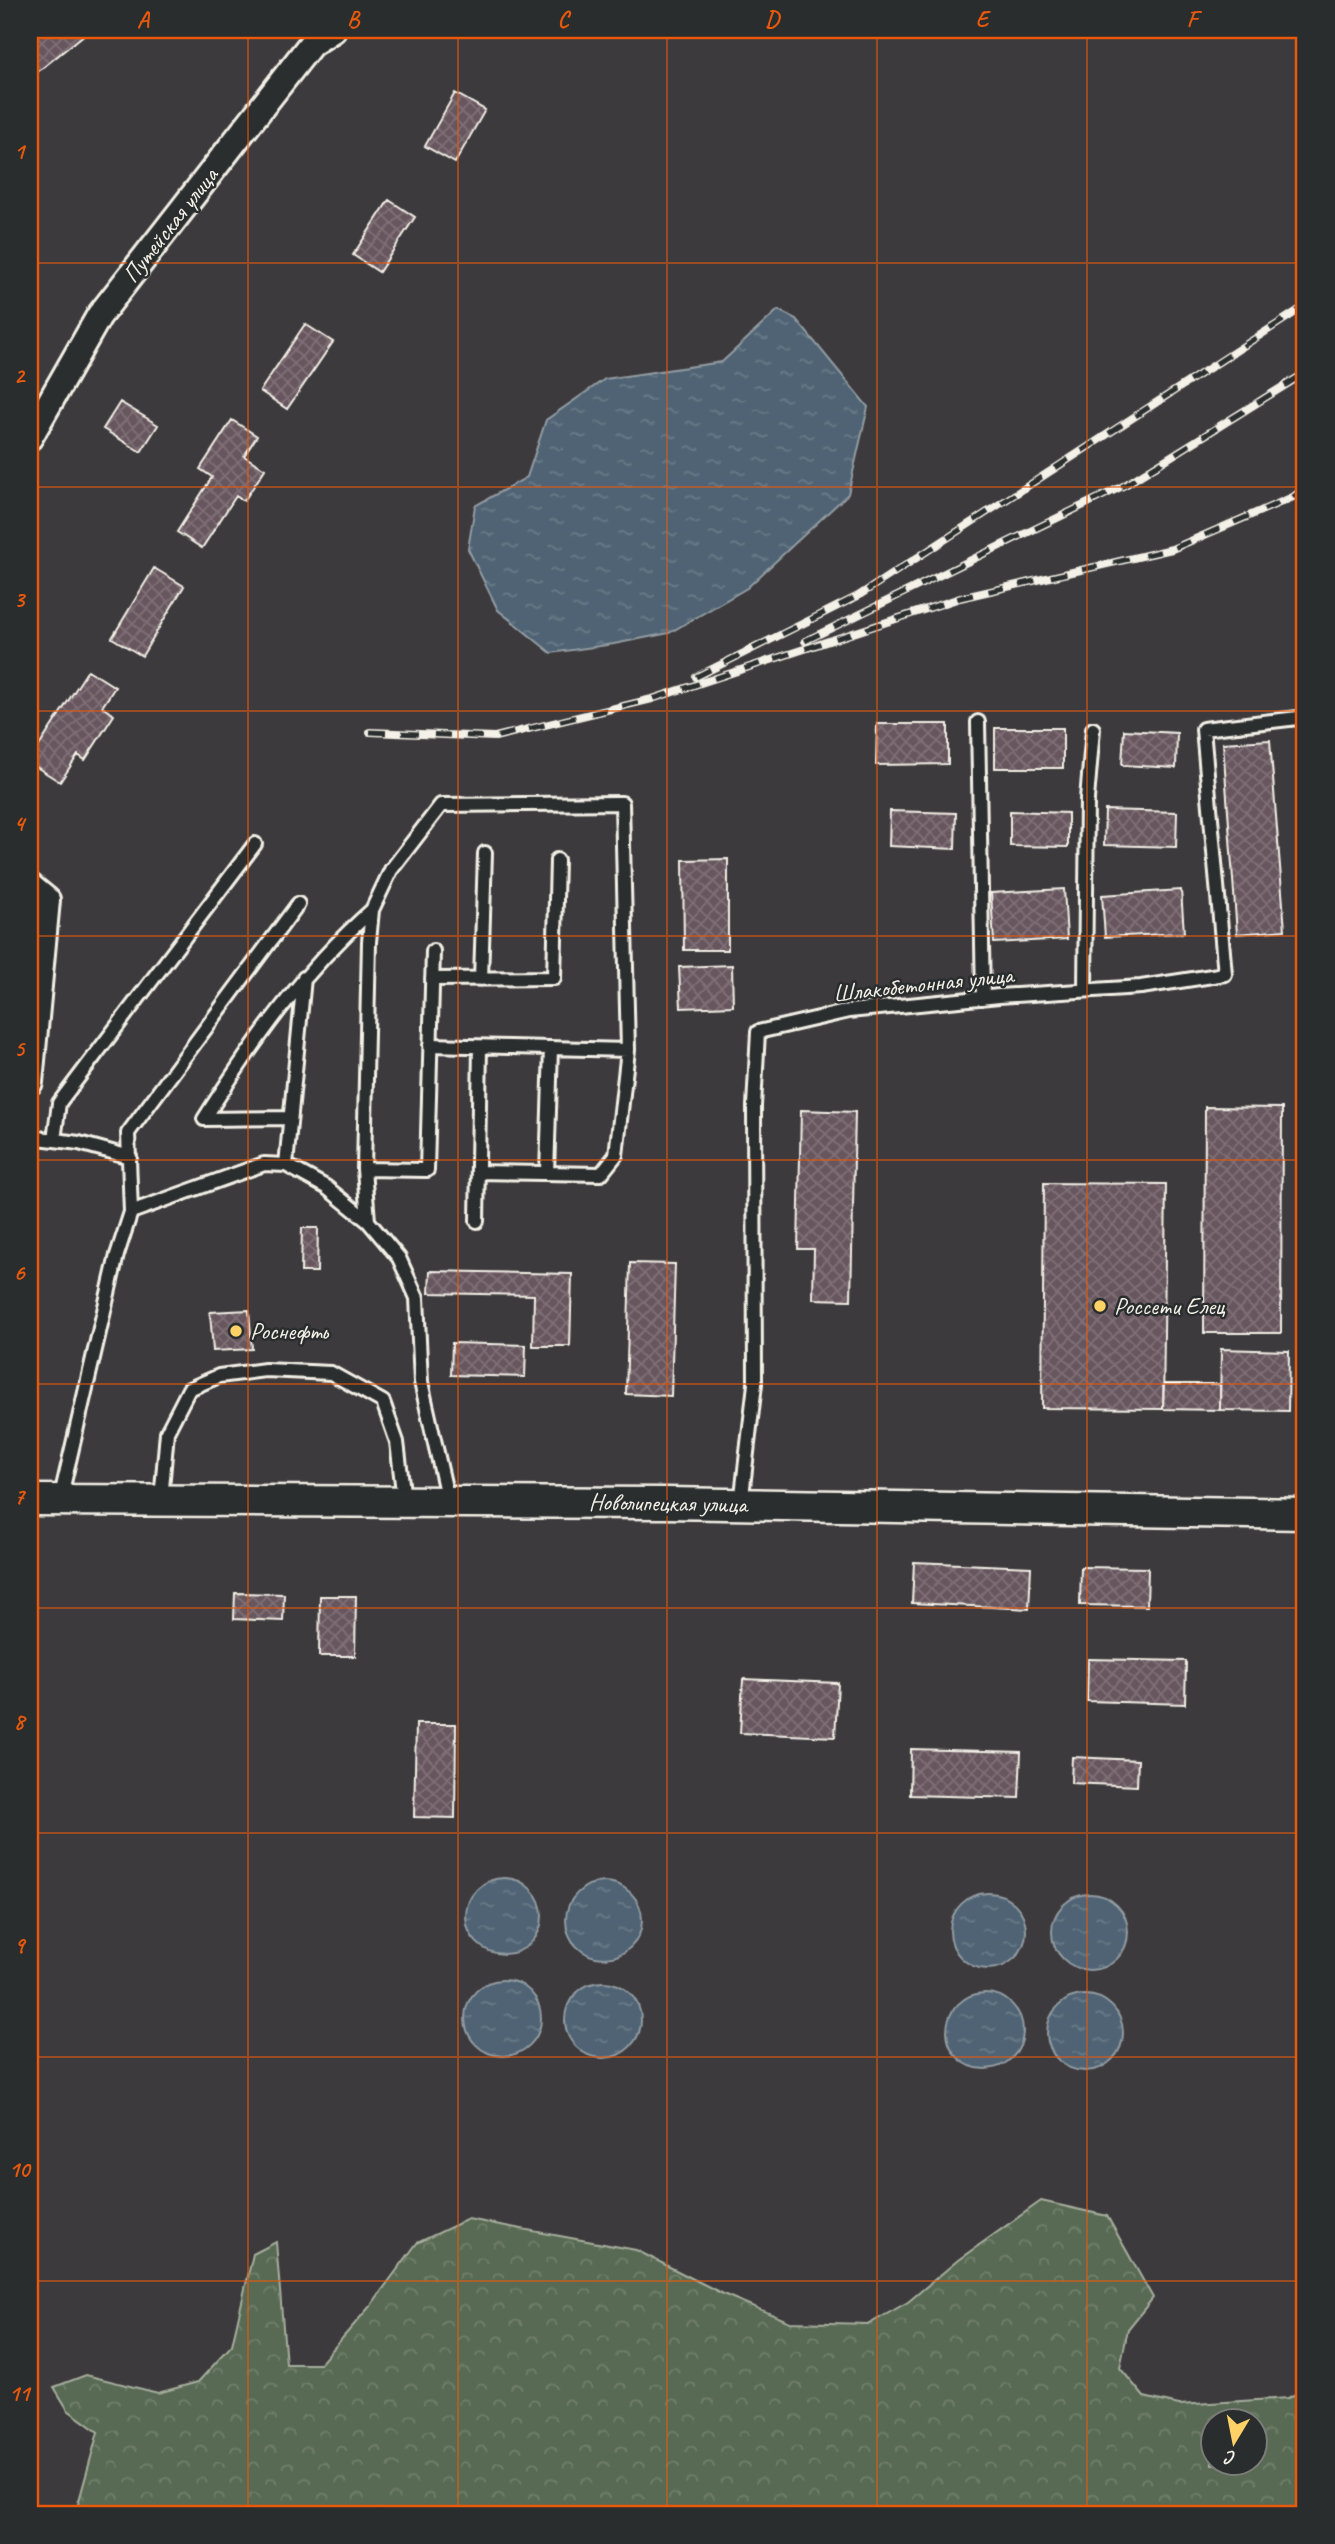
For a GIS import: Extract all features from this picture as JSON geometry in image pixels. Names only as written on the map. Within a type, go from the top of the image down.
[{"type":"street","name":"Путейская улица","points":[[30,437],[99,316],[311,44],[333,30]]},
{"type":"street","points":[[30,886],[47,900],[30,1082]]},
{"type":"street","name":"Новолипецкая улица","points":[[30,1500],[404,1500],[1305,1514]]},
{"type":"lane","name":"Шлакобетонная улица","points":[[741,1504],[755,1384],[754,1106],[758,1032],[849,1010],[1141,987],[1225,974],[1203,729],[1298,718]]},
{"type":"lane","points":[[978,722],[983,998]]},
{"type":"lane","points":[[1085,990],[1087,799],[1093,729]]},
{"type":"lane","points":[[368,1221],[363,1169],[369,942],[372,910],[391,870],[441,805],[622,803],[628,1050],[616,1155],[601,1174],[478,1172]]},
{"type":"lane","points":[[54,1140],[59,1103],[255,844]]},
{"type":"lane","points":[[481,979],[485,853]]},
{"type":"lane","points":[[432,979],[554,978],[557,860]]},
{"type":"lane","points":[[60,1500],[117,1255],[131,1212],[128,1133],[298,904]]},
{"type":"lane","points":[[289,1118],[204,1119],[253,1043],[304,978],[340,939],[372,910]]},
{"type":"lane","points":[[363,1169],[427,1170],[433,951]]},
{"type":"lane","points":[[286,1165],[304,978]]},
{"type":"lane","points":[[430,1045],[628,1050]]},
{"type":"lane","points":[[477,1221],[480,1046]]},
{"type":"lane","points":[[547,1173],[551,1048]]},
{"type":"lane","points":[[30,1137],[79,1143],[130,1157]]},
{"type":"lane","points":[[131,1212],[264,1164],[286,1165],[326,1186],[368,1221],[400,1258],[417,1298],[421,1382],[448,1501]]},
{"type":"lane","points":[[161,1500],[167,1432],[188,1389],[219,1376],[265,1370],[331,1373],[383,1402],[397,1442],[404,1500]]},
{"type":"green space","points":[[1041,2201],[1107,2216],[1153,2298],[1128,2329],[1120,2368],[1144,2397],[1179,2405],[1288,2398],[1305,2389],[1305,2514],[80,2514],[77,2508],[98,2432],[68,2410],[54,2387],[86,2375],[158,2393],[198,2382],[232,2345],[253,2254],[276,2242],[286,2364],[320,2364],[371,2305],[417,2243],[468,2219],[636,2250],[723,2294],[790,2322],[869,2324],[908,2302],[958,2260]]},
{"type":"water","points":[[778,310],[796,319],[868,407],[848,494],[747,588],[669,633],[551,653],[498,610],[468,549],[475,506],[527,477],[546,420],[605,379],[722,362]]},
{"type":"water","points":[[497,1878],[511,1878],[525,1884],[536,1895],[542,1916],[539,1931],[531,1943],[511,1954],[497,1954],[483,1948],[472,1937],[466,1923],[466,1909],[472,1895],[483,1884]]},
{"type":"water","points":[[604,1882],[619,1885],[631,1893],[639,1905],[642,1920],[639,1935],[631,1947],[619,1955],[604,1958],[589,1955],[577,1947],[569,1935],[566,1920],[569,1905],[577,1893],[589,1885]]},
{"type":"water","points":[[981,1893],[995,1893],[1009,1899],[1020,1910],[1026,1931],[1023,1946],[1015,1958],[995,1969],[981,1969],[967,1963],[956,1952],[950,1938],[950,1924],[956,1910],[967,1899]]},
{"type":"water","points":[[1083,1894],[1097,1894],[1111,1900],[1122,1911],[1128,1932],[1125,1947],[1117,1959],[1097,1970],[1083,1970],[1069,1964],[1058,1953],[1052,1939],[1052,1925],[1058,1911],[1069,1900]]},
{"type":"water","points":[[496,1980],[510,1980],[524,1986],[535,1997],[541,2018],[538,2033],[530,2045],[510,2056],[496,2056],[482,2050],[471,2039],[465,2025],[465,2011],[471,1997],[482,1986]]},
{"type":"water","points":[[603,1982],[618,1985],[630,1993],[638,2005],[641,2020],[638,2035],[630,2047],[618,2055],[603,2058],[588,2055],[576,2047],[568,2035],[565,2020],[568,2005],[576,1993],[588,1985]]},
{"type":"water","points":[[985,1993],[1000,1996],[1012,2004],[1020,2016],[1023,2031],[1020,2046],[1012,2058],[1000,2066],[985,2069],[970,2066],[958,2058],[950,2046],[947,2031],[950,2016],[958,2004],[970,1996]]},
{"type":"water","points":[[1078,1995],[1092,1995],[1106,2001],[1117,2012],[1123,2033],[1120,2048],[1112,2060],[1092,2071],[1078,2071],[1064,2065],[1053,2054],[1047,2040],[1047,2026],[1053,2012],[1064,2001]]},
{"type":"building","points":[[30,30],[90,30],[30,78]]},
{"type":"building","points":[[455,93],[485,110],[455,163],[425,146]]},
{"type":"building","points":[[389,200],[415,217],[379,272],[353,255]]},
{"type":"building","points":[[305,324],[333,342],[287,409],[260,391]]},
{"type":"building","points":[[120,402],[158,425],[141,452],[103,429]]},
{"type":"building","points":[[232,420],[257,436],[244,456],[265,469],[244,501],[236,496],[202,548],[177,532],[212,477],[200,469]]},
{"type":"building","points":[[154,568],[184,586],[142,656],[112,638]]},
{"type":"building","points":[[88,670],[115,687],[102,707],[114,715],[85,760],[78,755],[60,782],[30,763],[30,760]]},
{"type":"building","points":[[877,724],[948,724],[948,764],[876,765]]},
{"type":"building","points":[[995,728],[1063,728],[1063,768],[995,768]]},
{"type":"building","points":[[1124,730],[1177,733],[1176,768],[1122,765]]},
{"type":"building","points":[[1270,740],[1285,930],[1237,934],[1223,743]]},
{"type":"building","points":[[1105,810],[1177,812],[1176,847],[1104,845]]},
{"type":"building","points":[[890,811],[956,813],[955,849],[889,846]]},
{"type":"building","points":[[1010,811],[1068,813],[1068,847],[1010,846]]},
{"type":"building","points":[[728,859],[728,950],[684,950],[683,860]]},
{"type":"building","points":[[1064,889],[1067,939],[994,943],[991,893]]},
{"type":"building","points":[[1181,890],[1184,933],[1105,937],[1102,895]]},
{"type":"building","points":[[732,965],[733,1006],[681,1008],[679,967]]},
{"type":"building","points":[[1205,1107],[1282,1108],[1281,1333],[1204,1333]]},
{"type":"building","points":[[801,1110],[855,1112],[851,1300],[813,1299],[814,1249],[798,1249]]},
{"type":"building","points":[[1044,1183],[1166,1184],[1163,1409],[1042,1408]]},
{"type":"building","points":[[302,1228],[318,1228],[317,1272],[301,1272]]},
{"type":"building","points":[[630,1263],[675,1264],[671,1396],[626,1394]]},
{"type":"building","points":[[430,1271],[572,1274],[570,1346],[533,1346],[534,1295],[429,1293]]},
{"type":"building","points":[[249,1310],[252,1349],[213,1351],[210,1312]]},
{"type":"building","points":[[452,1343],[526,1345],[525,1377],[451,1375]]},
{"type":"building","points":[[1221,1349],[1289,1351],[1288,1411],[1220,1410]]},
{"type":"building","points":[[1164,1384],[1220,1384],[1220,1410],[1163,1409]]},
{"type":"building","points":[[914,1562],[1031,1567],[1029,1609],[912,1603]]},
{"type":"building","points":[[1081,1567],[1148,1568],[1147,1606],[1080,1605]]},
{"type":"building","points":[[235,1593],[284,1594],[283,1621],[234,1619]]},
{"type":"building","points":[[320,1596],[356,1596],[355,1656],[319,1656]]},
{"type":"building","points":[[1088,1659],[1186,1661],[1185,1704],[1087,1701]]},
{"type":"building","points":[[743,1679],[838,1683],[835,1737],[740,1733]]},
{"type":"building","points":[[416,1724],[456,1724],[455,1818],[414,1817]]},
{"type":"building","points":[[911,1749],[1021,1752],[1019,1798],[910,1795]]},
{"type":"building","points":[[1072,1757],[1138,1760],[1137,1786],[1071,1783]]},
{"type":"railway","points":[[696,677],[858,596],[1305,306]]},
{"type":"railway","points":[[805,641],[1125,485],[1305,373]]},
{"type":"railway","points":[[370,732],[495,737],[652,699],[960,598],[1172,549],[1293,497],[1305,488]]},
{"type":"place","name":"Россети Елец","points":[[1100,1306]]},
{"type":"place","name":"Роснефть","points":[[236,1331]]}]
